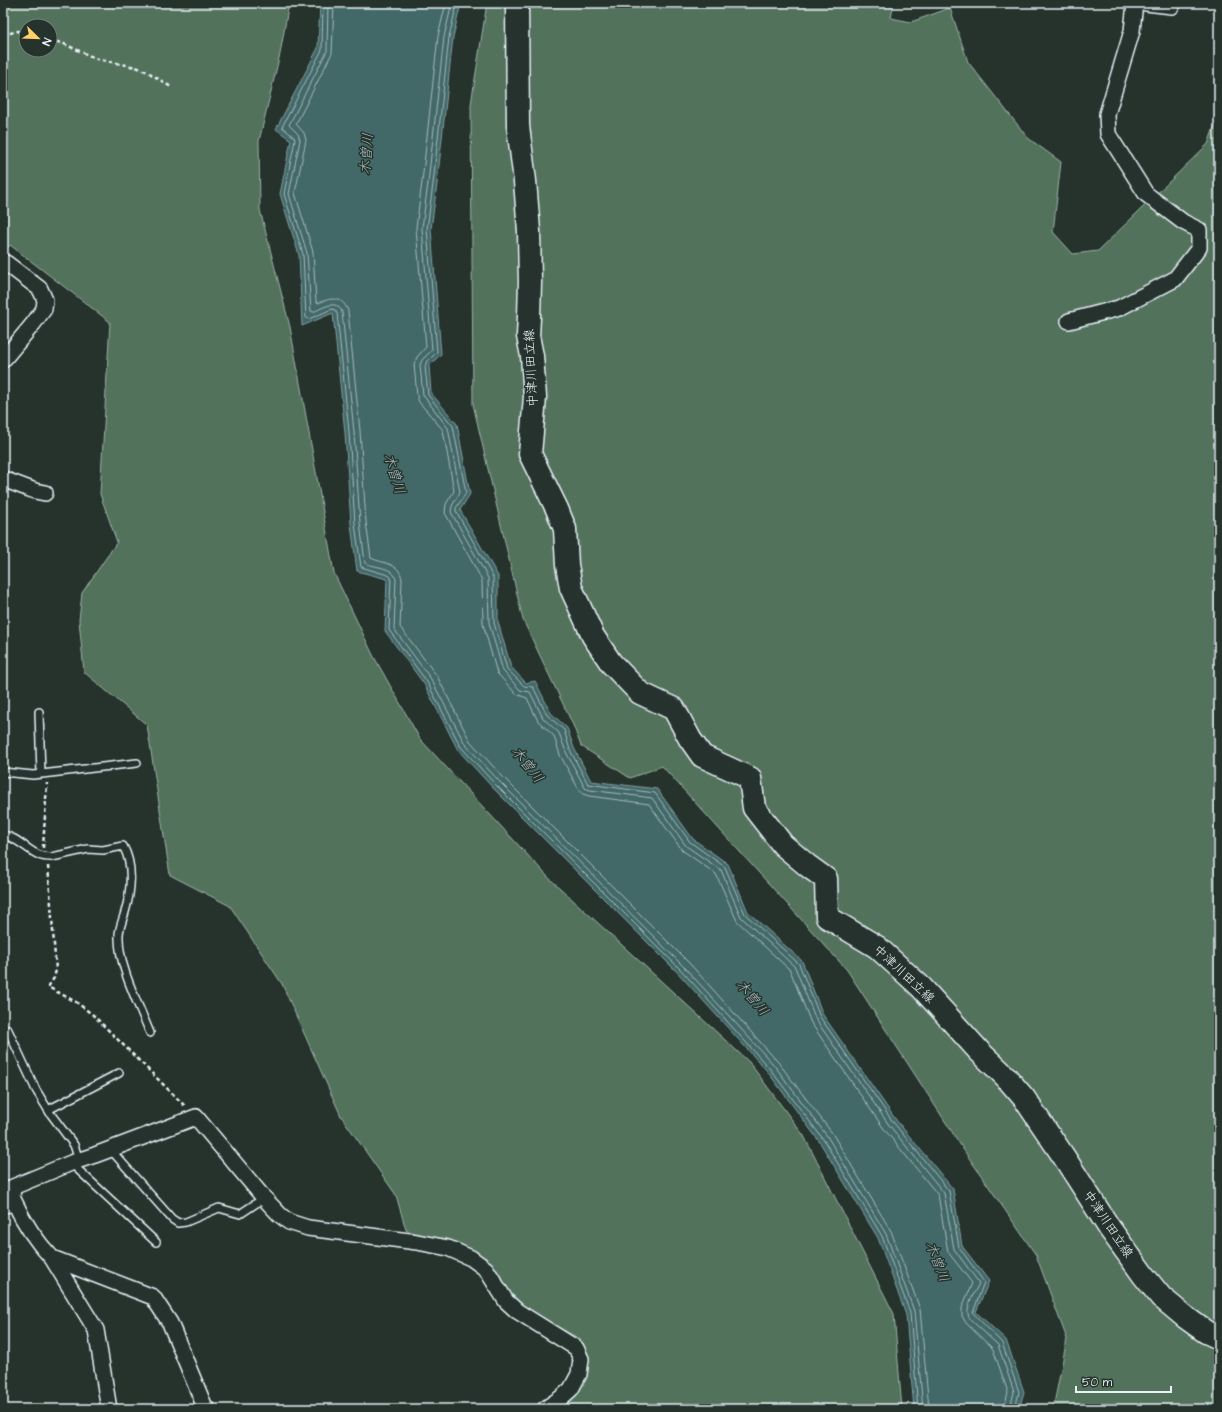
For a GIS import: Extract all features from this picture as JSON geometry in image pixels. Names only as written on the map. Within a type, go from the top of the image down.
[{"type":"main road","name":"中津川田立線","points":[[517,3],[518,126],[525,181],[529,231],[530,282],[528,336],[532,356],[535,397],[530,454],[557,509],[565,529],[567,565],[571,588],[592,636],[611,662],[640,694],[674,709],[702,756],[750,778],[754,808],[783,845],[826,879],[827,917],[877,947],[921,987],[1005,1076],[1024,1098],[1110,1229],[1161,1297],[1206,1332],[1219,1338]]},
{"type":"street","points":[[1069,321],[1119,308],[1175,279],[1199,248],[1199,230],[1183,222],[1146,194],[1108,134],[1107,114],[1132,31],[1135,3]]},
{"type":"street","points":[[1146,3],[1172,6],[1173,3]]},
{"type":"street","points":[[3,360],[44,309],[45,300],[40,288],[6,263]]},
{"type":"street","points":[[3,479],[45,494]]},
{"type":"street","points":[[110,1409],[96,1330],[52,1258],[9,1204],[13,1187],[75,1161],[196,1117],[264,1198],[289,1222],[308,1228],[417,1242],[448,1248],[471,1258],[486,1269],[506,1300],[517,1311],[576,1348],[580,1359],[579,1374],[571,1389],[545,1409]]},
{"type":"street","points":[[52,1258],[153,1297],[170,1323],[207,1409]]},
{"type":"lane","points":[[39,712],[44,774]]},
{"type":"lane","points":[[3,772],[44,774],[137,763]]},
{"type":"lane","points":[[3,835],[9,836],[45,857],[52,857],[88,849],[103,850],[123,846],[127,853],[130,867],[130,885],[127,906],[118,936],[120,955],[125,972],[150,1033]]},
{"type":"lane","points":[[8,1030],[36,1090],[48,1110],[74,1145],[75,1161],[156,1242]]},
{"type":"lane","points":[[48,1110],[119,1073]]},
{"type":"lane","points":[[110,1149],[172,1220],[178,1223],[186,1222],[219,1208],[240,1214],[264,1198]]},
{"type":"path","points":[[3,35],[18,31]]},
{"type":"path","points":[[58,42],[97,59],[136,67],[148,72],[171,87]]},
{"type":"path","points":[[44,774],[45,857],[56,970],[54,978],[48,986],[76,1002],[93,1015],[196,1117]]},
{"type":"green space","points":[[3,3],[289,3],[280,54],[259,141],[260,210],[290,327],[334,573],[373,655],[420,739],[548,877],[749,1062],[804,1136],[894,1314],[902,1409],[559,1409],[574,1396],[580,1339],[517,1305],[486,1258],[406,1230],[396,1195],[341,1116],[282,984],[230,906],[170,875],[147,725],[84,672],[79,620],[82,593],[117,542],[100,494],[110,322],[10,245],[3,253]]},
{"type":"green space","points":[[487,3],[894,3],[891,18],[911,22],[950,8],[968,62],[1028,138],[1061,162],[1053,232],[1073,254],[1098,251],[1208,144],[1219,114],[1219,1409],[1053,1409],[1067,1339],[1036,1255],[967,1155],[847,970],[662,766],[630,778],[581,746],[573,725],[523,620],[473,404],[471,104]]},
{"type":"water","name":"木曽川","points":[[320,3],[461,3],[453,37],[431,229],[441,354],[429,366],[431,393],[457,424],[470,494],[460,510],[498,576],[498,622],[511,667],[526,683],[535,681],[551,713],[567,728],[574,748],[591,781],[657,789],[693,839],[728,864],[748,912],[802,961],[823,1015],[896,1120],[953,1189],[962,1246],[989,1281],[976,1312],[1006,1340],[1024,1392],[1019,1409],[914,1409],[906,1315],[878,1238],[819,1141],[767,1071],[679,974],[492,787],[458,750],[424,684],[385,631],[387,579],[357,571],[351,524],[345,433],[333,313],[302,326],[299,255],[280,194],[291,140],[276,129],[318,48]]}]
